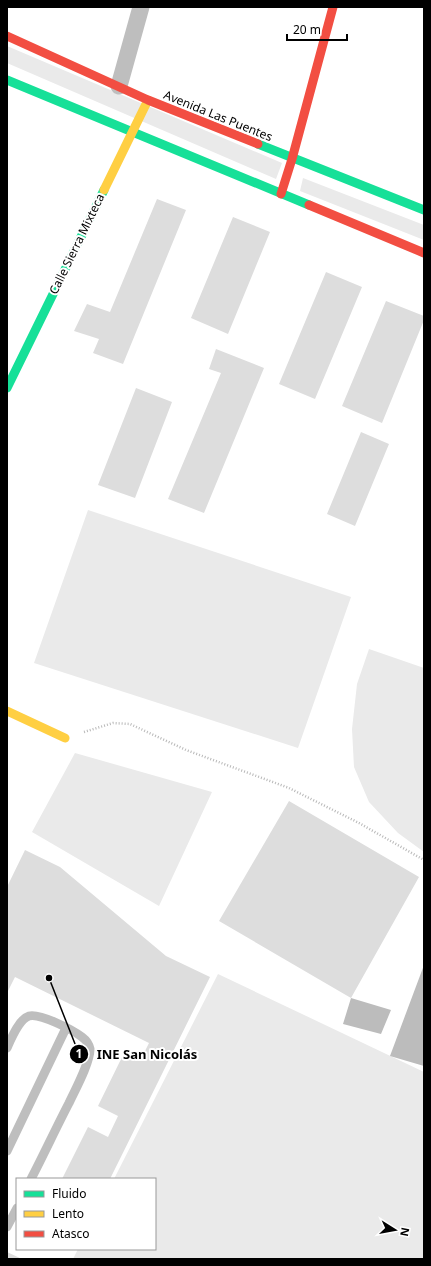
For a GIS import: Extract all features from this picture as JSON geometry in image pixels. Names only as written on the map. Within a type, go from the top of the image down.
[{"type":"street","points":[[119,86],[141,7]]},
{"type":"street","points":[[281,194],[292,159],[333,7]]},
{"type":"street","name":"Avenida Las Puentes","points":[[7,36],[148,100],[292,159],[424,210]]},
{"type":"street","points":[[7,80],[424,253]]},
{"type":"street","name":"Calle Sierra Mixteca","points":[[7,388],[148,100]]},
{"type":"street","points":[[7,711],[65,738]]},
{"type":"lane","points":[[7,1048],[22,1020],[28,1016],[40,1017],[66,1028],[83,1037],[90,1048],[79,1082],[31,1178]]},
{"type":"lane","points":[[7,1151],[66,1028]]},
{"type":"lane","points":[[7,1227],[16,1210]]},
{"type":"path","points":[[65,738],[113,723],[130,724],[186,750],[289,788],[360,823],[424,860]]},
{"type":"shaded area","points":[[7,46],[282,163],[276,179],[7,63]]},
{"type":"shaded area","points":[[303,178],[424,225],[424,240],[300,191]]},
{"type":"shaded area","points":[[88,510],[351,597],[298,748],[34,663]]},
{"type":"shaded area","points":[[369,649],[424,668],[424,852],[398,833],[369,802],[354,767],[352,729],[357,684]]},
{"type":"shaded area","points":[[75,753],[212,792],[159,906],[32,832]]},
{"type":"shaded area","points":[[424,965],[424,1066],[390,1056]]},
{"type":"shaded area","points":[[218,974],[424,1072],[424,1259],[73,1259],[78,1250],[156,1250],[156,1178],[115,1178]]},
{"type":"shaded area","points":[[351,998],[391,1010],[381,1034],[343,1024]]},
{"type":"building","points":[[157,199],[186,210],[123,364],[93,353],[99,339],[74,331],[87,304],[110,312]]},
{"type":"building","points":[[233,217],[270,232],[228,334],[191,318]]},
{"type":"building","points":[[326,272],[362,287],[315,399],[279,384]]},
{"type":"building","points":[[386,301],[424,316],[424,320],[382,423],[342,406]]},
{"type":"building","points":[[216,349],[264,368],[204,513],[168,499],[221,373],[209,369]]},
{"type":"building","points":[[136,388],[172,402],[135,498],[98,485]]},
{"type":"building","points":[[361,432],[389,444],[355,526],[327,514]]},
{"type":"building","points":[[289,801],[419,877],[351,998],[219,921]]},
{"type":"building","points":[[25,850],[60,867],[166,956],[210,977],[110,1178],[62,1178],[88,1127],[108,1137],[118,1116],[98,1106],[124,1053],[140,1061],[149,1043],[15,977],[7,993],[7,887]]},
{"type":"building","points":[[7,1252],[22,1259],[7,1259]]},
{"type":"traffic: fast","points":[[7,80],[309,205]]},
{"type":"traffic: fast","points":[[258,144],[424,210]]},
{"type":"traffic: fast","points":[[7,388],[104,190]]},
{"type":"traffic: slow","points":[[104,190],[148,100]]},
{"type":"traffic: slow","points":[[7,711],[65,738]]},
{"type":"traffic: jam","points":[[281,194],[292,159],[333,7]]},
{"type":"traffic: jam","points":[[7,36],[148,100],[258,144]]},
{"type":"traffic: jam","points":[[309,205],[424,253]]},
{"type":"place","name":"INE San Nicolás","points":[[49,978]]}]
